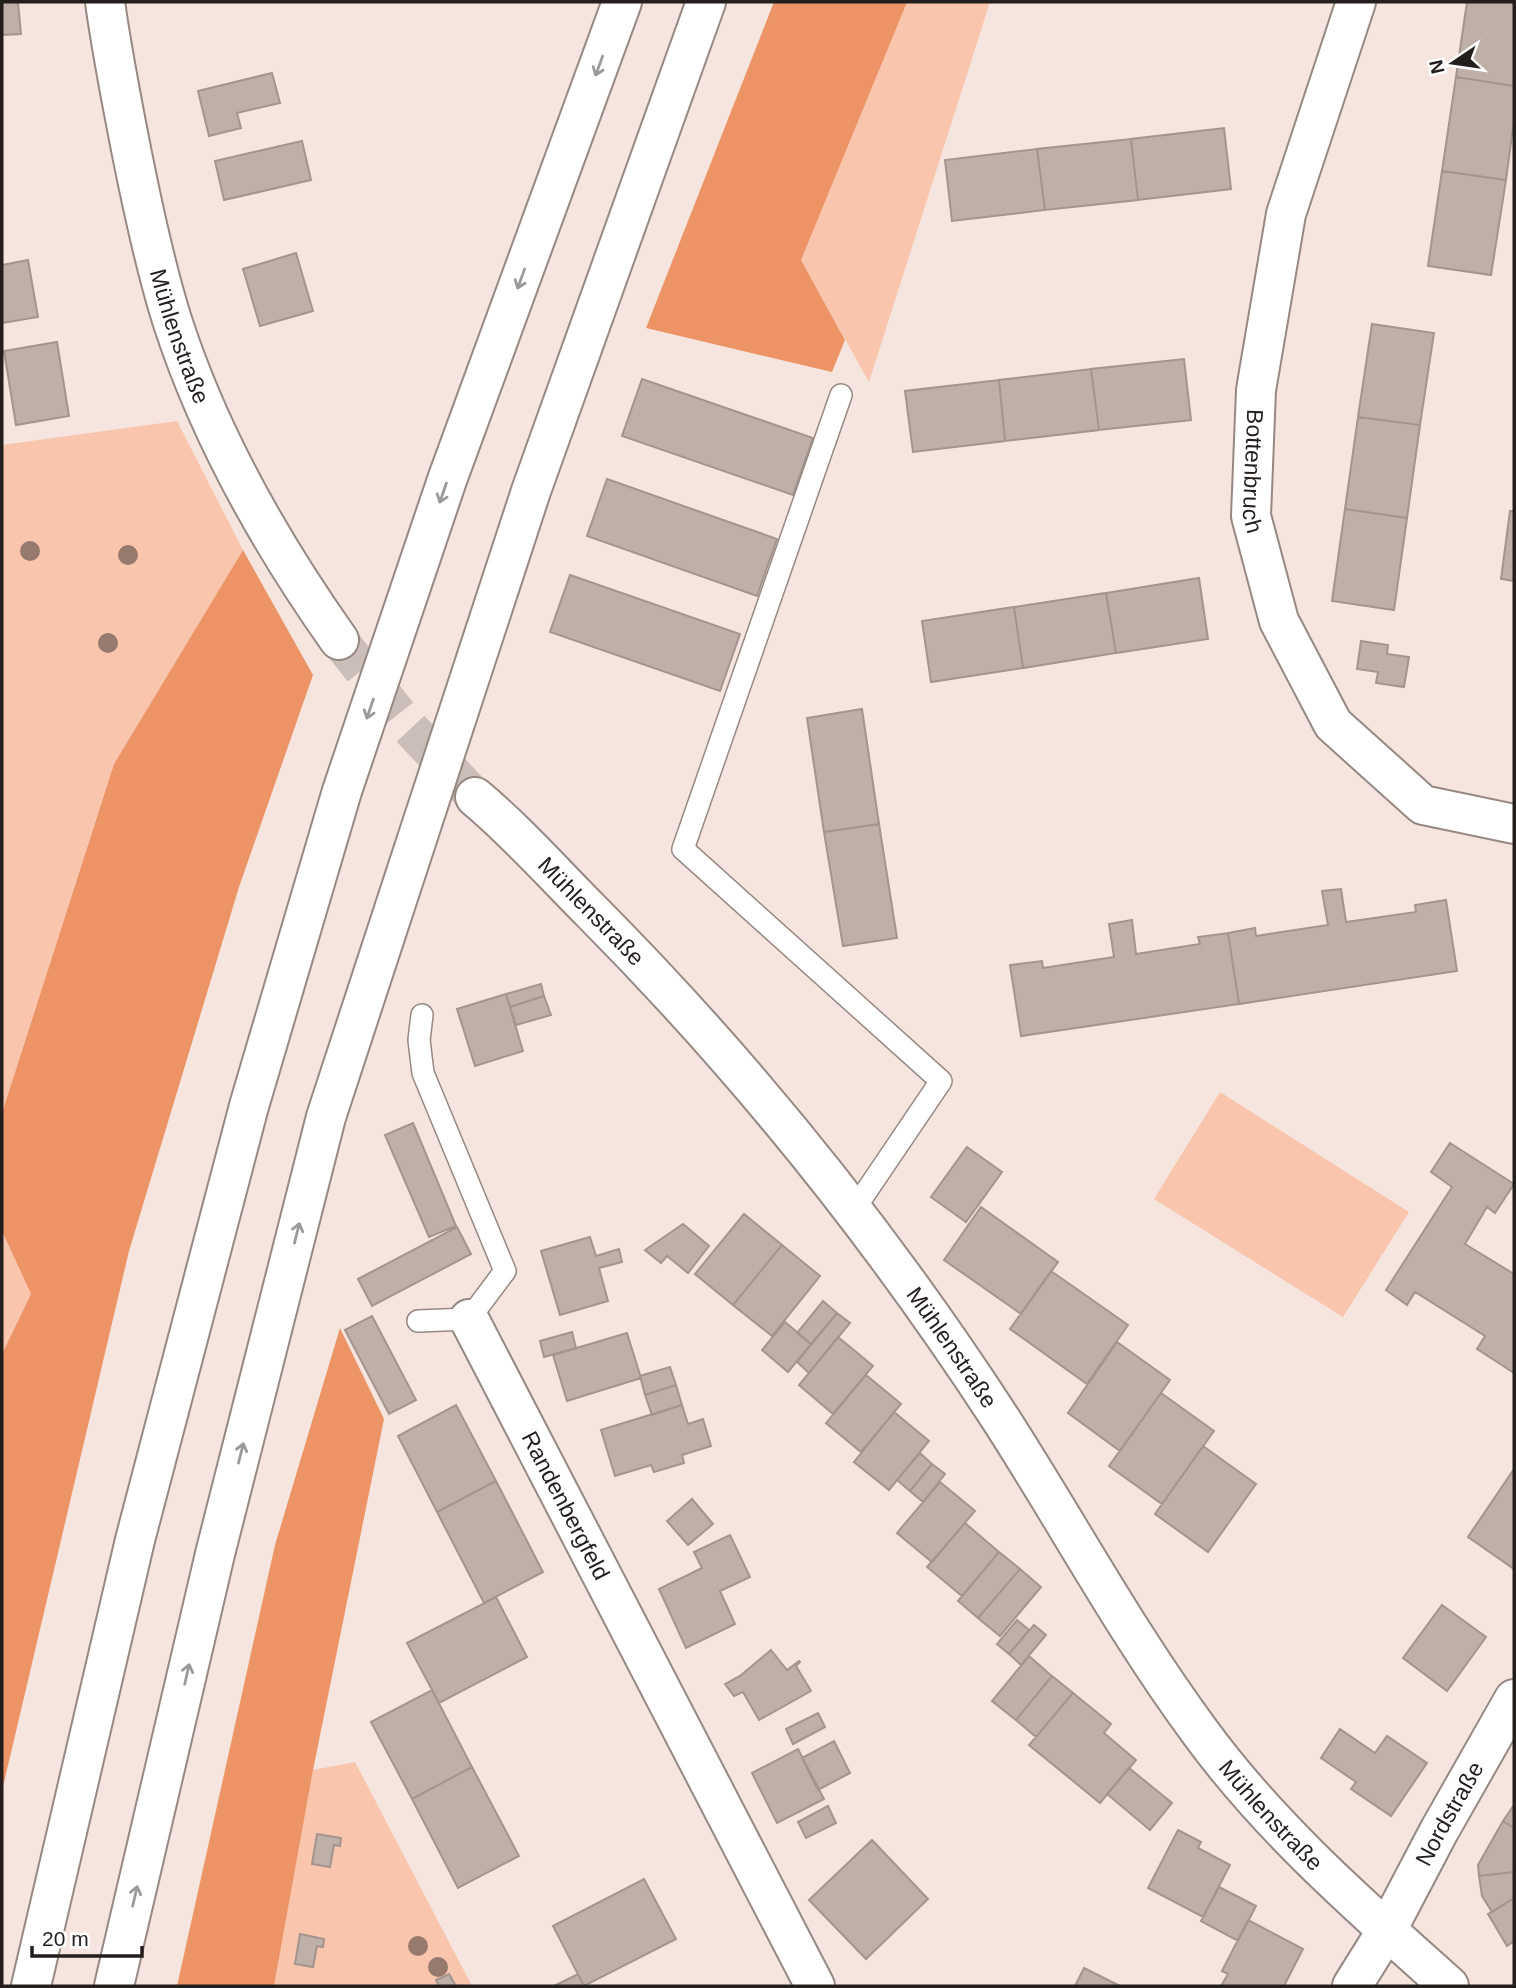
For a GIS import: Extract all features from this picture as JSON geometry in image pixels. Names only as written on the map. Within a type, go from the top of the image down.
[{"type":"main road","name":"Mühlenstraße","points":[[105,2],[112,53],[146,223],[172,320],[204,403],[236,473],[301,586],[339,640]]},
{"type":"main road","points":[[31,1986],[135,1540],[249,1106],[342,790],[447,480],[622,2]]},
{"type":"main road","points":[[114,1986],[215,1554],[326,1117],[530,491],[706,2]]},
{"type":"main road","name":"Bottenbruch","points":[[1356,2],[1286,214],[1256,390],[1251,516],[1279,621],[1333,724],[1423,805],[1514,824]]},
{"type":"main road","name":"Mühlenstraße","points":[[475,797],[690,1013],[773,1110],[915,1295],[999,1417],[1144,1650],[1201,1733],[1270,1818],[1449,1986]]},
{"type":"main road","name":"Randenbergfeld","points":[[470,1319],[815,1986]]},
{"type":"main road","name":"Nordstraße","points":[[1387,1930],[1439,1830],[1514,1699]]},
{"type":"main road","name":"Mühlenstraße","points":[[1387,1930],[1416,1986]]},
{"type":"main road","points":[[1352,1986],[1387,1930]]},
{"type":"main road","points":[[1379,1986],[1387,1930]]},
{"type":"lane","points":[[841,395],[683,849],[941,1082],[853,1212]]},
{"type":"lane","points":[[418,1321],[470,1319],[505,1271],[423,1073],[419,1040],[422,1015]]},
{"type":"shaded area","points":[[774,2],[907,2],[801,260],[845,340],[832,372],[646,328]]},
{"type":"shaded area","points":[[835,2],[990,2],[869,382],[766,198]]},
{"type":"shaded area","points":[[177,421],[243,550],[114,764],[2,1113],[2,445]]},
{"type":"shaded area","points":[[243,550],[313,675],[239,887],[129,1251],[2,1791],[2,1354],[31,1294],[2,1231],[2,1113],[114,764]]},
{"type":"shaded area","points":[[1220,1092],[1409,1212],[1343,1317],[1154,1199]]},
{"type":"shaded area","points":[[2,1231],[31,1294],[2,1354]]},
{"type":"shaded area","points":[[340,1328],[384,1419],[313,1770],[274,1986],[177,1986],[275,1545]]},
{"type":"shaded area","points":[[355,1762],[472,1986],[274,1986],[313,1770]]},
{"type":"building","points":[[2,2],[18,2],[21,34],[2,35]]},
{"type":"building","points":[[1467,2],[1514,2],[1514,86],[1456,77]]},
{"type":"building","points":[[272,73],[280,103],[237,113],[241,128],[209,136],[198,91]]},
{"type":"building","points":[[1456,77],[1514,86],[1514,120],[1506,180],[1442,171]]},
{"type":"building","points":[[1224,128],[1231,189],[1138,200],[1131,139]]},
{"type":"building","points":[[1131,139],[1138,200],[1045,210],[1037,149]]},
{"type":"building","points":[[302,141],[311,180],[224,200],[215,161]]},
{"type":"building","points":[[1037,149],[1045,210],[952,221],[945,160]]},
{"type":"building","points":[[1442,171],[1506,180],[1491,275],[1428,266]]},
{"type":"building","points":[[296,253],[313,311],[260,326],[243,269]]},
{"type":"building","points":[[28,260],[38,317],[2,323],[2,265]]},
{"type":"building","points":[[1372,324],[1434,333],[1420,425],[1358,417]]},
{"type":"building","points":[[57,342],[69,416],[16,425],[4,351]]},
{"type":"building","points":[[1184,359],[1191,420],[1099,430],[1091,369]]},
{"type":"building","points":[[1091,369],[1099,430],[1005,441],[999,380]]},
{"type":"building","points":[[642,379],[813,438],[793,495],[622,436]]},
{"type":"building","points":[[999,380],[1005,441],[913,452],[905,391]]},
{"type":"building","points":[[1358,417],[1420,425],[1407,518],[1345,509]]},
{"type":"building","points":[[607,479],[777,539],[757,596],[587,536]]},
{"type":"building","points":[[1345,509],[1407,518],[1394,610],[1332,601]]},
{"type":"building","points":[[1510,511],[1514,511],[1514,581],[1501,579]]},
{"type":"building","points":[[570,575],[740,634],[720,691],[550,632]]},
{"type":"building","points":[[1199,578],[1208,639],[1116,653],[1106,593]]},
{"type":"building","points":[[1106,593],[1116,653],[1023,668],[1014,607]]},
{"type":"building","points":[[1014,607],[1023,668],[931,682],[922,621]]},
{"type":"building","points":[[1361,641],[1388,645],[1387,654],[1409,657],[1404,687],[1376,683],[1378,672],[1357,669]]},
{"type":"building","points":[[862,709],[879,824],[824,832],[807,718]]},
{"type":"building","points":[[879,824],[897,938],[843,946],[824,832]]},
{"type":"building","points":[[1341,889],[1346,922],[1416,912],[1415,905],[1446,900],[1457,971],[1239,1004],[1228,933],[1255,928],[1256,936],[1328,925],[1322,891]]},
{"type":"building","points":[[1132,920],[1136,954],[1200,944],[1198,937],[1228,933],[1239,1004],[1021,1036],[1010,965],[1042,961],[1043,968],[1114,957],[1109,924]]},
{"type":"building","points":[[541,984],[544,996],[510,1007],[506,994]]},
{"type":"building","points":[[506,994],[523,1051],[475,1066],[457,1009]]},
{"type":"building","points":[[544,996],[551,1015],[516,1025],[510,1007]]},
{"type":"building","points":[[413,1123],[456,1226],[429,1237],[385,1135]]},
{"type":"building","points":[[1450,1143],[1514,1184],[1495,1213],[1487,1207],[1465,1244],[1514,1274],[1514,1373],[1477,1349],[1485,1336],[1415,1292],[1407,1305],[1386,1290],[1452,1187],[1431,1172]]},
{"type":"building","points":[[967,1147],[1002,1172],[966,1222],[931,1197]]},
{"type":"building","points":[[981,1207],[1058,1262],[1021,1314],[944,1260]]},
{"type":"building","points":[[744,1214],[782,1245],[733,1305],[695,1274]]},
{"type":"building","points":[[683,1224],[709,1246],[688,1273],[667,1256],[661,1263],[645,1250]]},
{"type":"building","points":[[457,1227],[471,1254],[372,1306],[358,1279]]},
{"type":"building","points":[[590,1237],[596,1256],[619,1249],[622,1262],[599,1268],[608,1301],[560,1315],[541,1251]]},
{"type":"building","points":[[782,1245],[820,1276],[772,1336],[733,1305]]},
{"type":"building","points":[[1051,1271],[1128,1325],[1087,1384],[1010,1329]]},
{"type":"building","points":[[823,1301],[837,1313],[811,1344],[797,1333]]},
{"type":"building","points":[[837,1313],[850,1323],[809,1373],[797,1362]]},
{"type":"building","points":[[372,1316],[416,1400],[389,1414],[345,1330]]},
{"type":"building","points":[[785,1322],[811,1344],[788,1372],[762,1350]]},
{"type":"building","points":[[572,1332],[576,1348],[544,1357],[540,1341]]},
{"type":"building","points":[[627,1333],[641,1378],[567,1401],[553,1355]]},
{"type":"building","points":[[838,1337],[873,1366],[833,1414],[799,1385]]},
{"type":"building","points":[[1117,1342],[1170,1380],[1120,1451],[1068,1413]]},
{"type":"building","points":[[670,1367],[676,1385],[645,1395],[640,1376]]},
{"type":"building","points":[[866,1375],[901,1404],[861,1452],[826,1423]]},
{"type":"building","points":[[676,1385],[682,1405],[652,1415],[645,1395]]},
{"type":"building","points":[[1161,1393],[1214,1431],[1162,1504],[1109,1466]]},
{"type":"building","points":[[456,1405],[496,1481],[437,1512],[398,1436]]},
{"type":"building","points":[[682,1405],[688,1424],[703,1419],[711,1446],[682,1455],[684,1463],[654,1472],[651,1465],[615,1476],[601,1430]]},
{"type":"building","points":[[894,1412],[929,1441],[889,1490],[854,1462]]},
{"type":"building","points":[[1203,1446],[1256,1484],[1208,1552],[1155,1514]]},
{"type":"building","points":[[920,1453],[932,1464],[910,1491],[897,1480]]},
{"type":"building","points":[[932,1464],[945,1474],[923,1502],[910,1491]]},
{"type":"building","points":[[1514,1469],[1514,1569],[1468,1537]]},
{"type":"building","points":[[496,1481],[543,1572],[484,1603],[437,1512]]},
{"type":"building","points":[[940,1482],[975,1511],[932,1562],[897,1533]]},
{"type":"building","points":[[692,1499],[713,1524],[688,1545],[667,1521]]},
{"type":"building","points":[[965,1523],[999,1552],[962,1596],[927,1567]]},
{"type":"building","points":[[730,1535],[750,1577],[720,1591],[735,1624],[686,1648],[659,1589],[702,1568],[694,1552]]},
{"type":"building","points":[[999,1552],[1020,1569],[978,1618],[958,1601]]},
{"type":"building","points":[[1020,1569],[1041,1587],[1000,1636],[978,1618]]},
{"type":"building","points":[[496,1597],[527,1657],[439,1703],[407,1643]]},
{"type":"building","points":[[1442,1605],[1486,1637],[1447,1691],[1403,1658]]},
{"type":"building","points":[[1017,1620],[1029,1630],[1009,1654],[997,1644]]},
{"type":"building","points":[[1034,1625],[1046,1635],[1021,1665],[1009,1654]]},
{"type":"building","points":[[771,1650],[787,1670],[800,1662],[796,1666],[811,1691],[759,1720],[743,1692],[734,1696],[725,1684],[740,1676]]},
{"type":"building","points":[[1029,1656],[1052,1676],[1016,1720],[992,1701]]},
{"type":"building","points":[[1052,1676],[1073,1693],[1036,1737],[1016,1720]]},
{"type":"building","points":[[432,1690],[472,1767],[412,1799],[371,1722]]},
{"type":"building","points":[[1073,1693],[1111,1724],[1104,1733],[1136,1760],[1100,1803],[1029,1745]]},
{"type":"building","points":[[818,1713],[825,1727],[793,1744],[786,1729]]},
{"type":"building","points":[[1340,1729],[1375,1753],[1387,1736],[1427,1763],[1391,1816],[1351,1789],[1356,1782],[1321,1758]]},
{"type":"building","points":[[834,1741],[850,1773],[818,1790],[802,1758]]},
{"type":"building","points":[[798,1749],[824,1799],[777,1823],[752,1773]]},
{"type":"building","points":[[472,1767],[519,1856],[458,1888],[412,1799]]},
{"type":"building","points":[[1129,1768],[1172,1803],[1150,1830],[1107,1794]]},
{"type":"building","points":[[1514,1805],[1514,1828],[1503,1821]]},
{"type":"building","points":[[828,1806],[836,1823],[806,1838],[798,1822]]},
{"type":"building","points":[[1503,1821],[1514,1828],[1514,1872],[1479,1876],[1478,1865]]},
{"type":"building","points":[[1178,1830],[1201,1842],[1198,1848],[1230,1865],[1203,1917],[1148,1888]]},
{"type":"building","points":[[317,1834],[341,1838],[340,1846],[334,1845],[330,1867],[312,1864]]},
{"type":"building","points":[[872,1840],[928,1899],[866,1959],[809,1900]]},
{"type":"building","points":[[1514,1872],[1514,1898],[1492,1912],[1482,1896],[1479,1876]]},
{"type":"building","points":[[644,1879],[676,1939],[584,1986],[553,1926]]},
{"type":"building","points":[[1219,1887],[1256,1906],[1238,1941],[1201,1921]]},
{"type":"building","points":[[1514,1898],[1514,1941],[1507,1946],[1488,1914]]},
{"type":"building","points":[[1248,1920],[1303,1949],[1284,1986],[1221,1986],[1228,1974],[1222,1971]]},
{"type":"building","points":[[300,1934],[324,1939],[323,1947],[317,1946],[313,1967],[295,1964]]},
{"type":"building","points":[[1084,1968],[1120,1986],[1075,1986]]},
{"type":"building","points":[[449,1974],[456,1986],[439,1986],[436,1980]]},
{"type":"building","points":[[578,1974],[584,1986],[554,1986]]},
{"type":"tunnel","points":[[339,640],[406,724],[475,797]]}]
